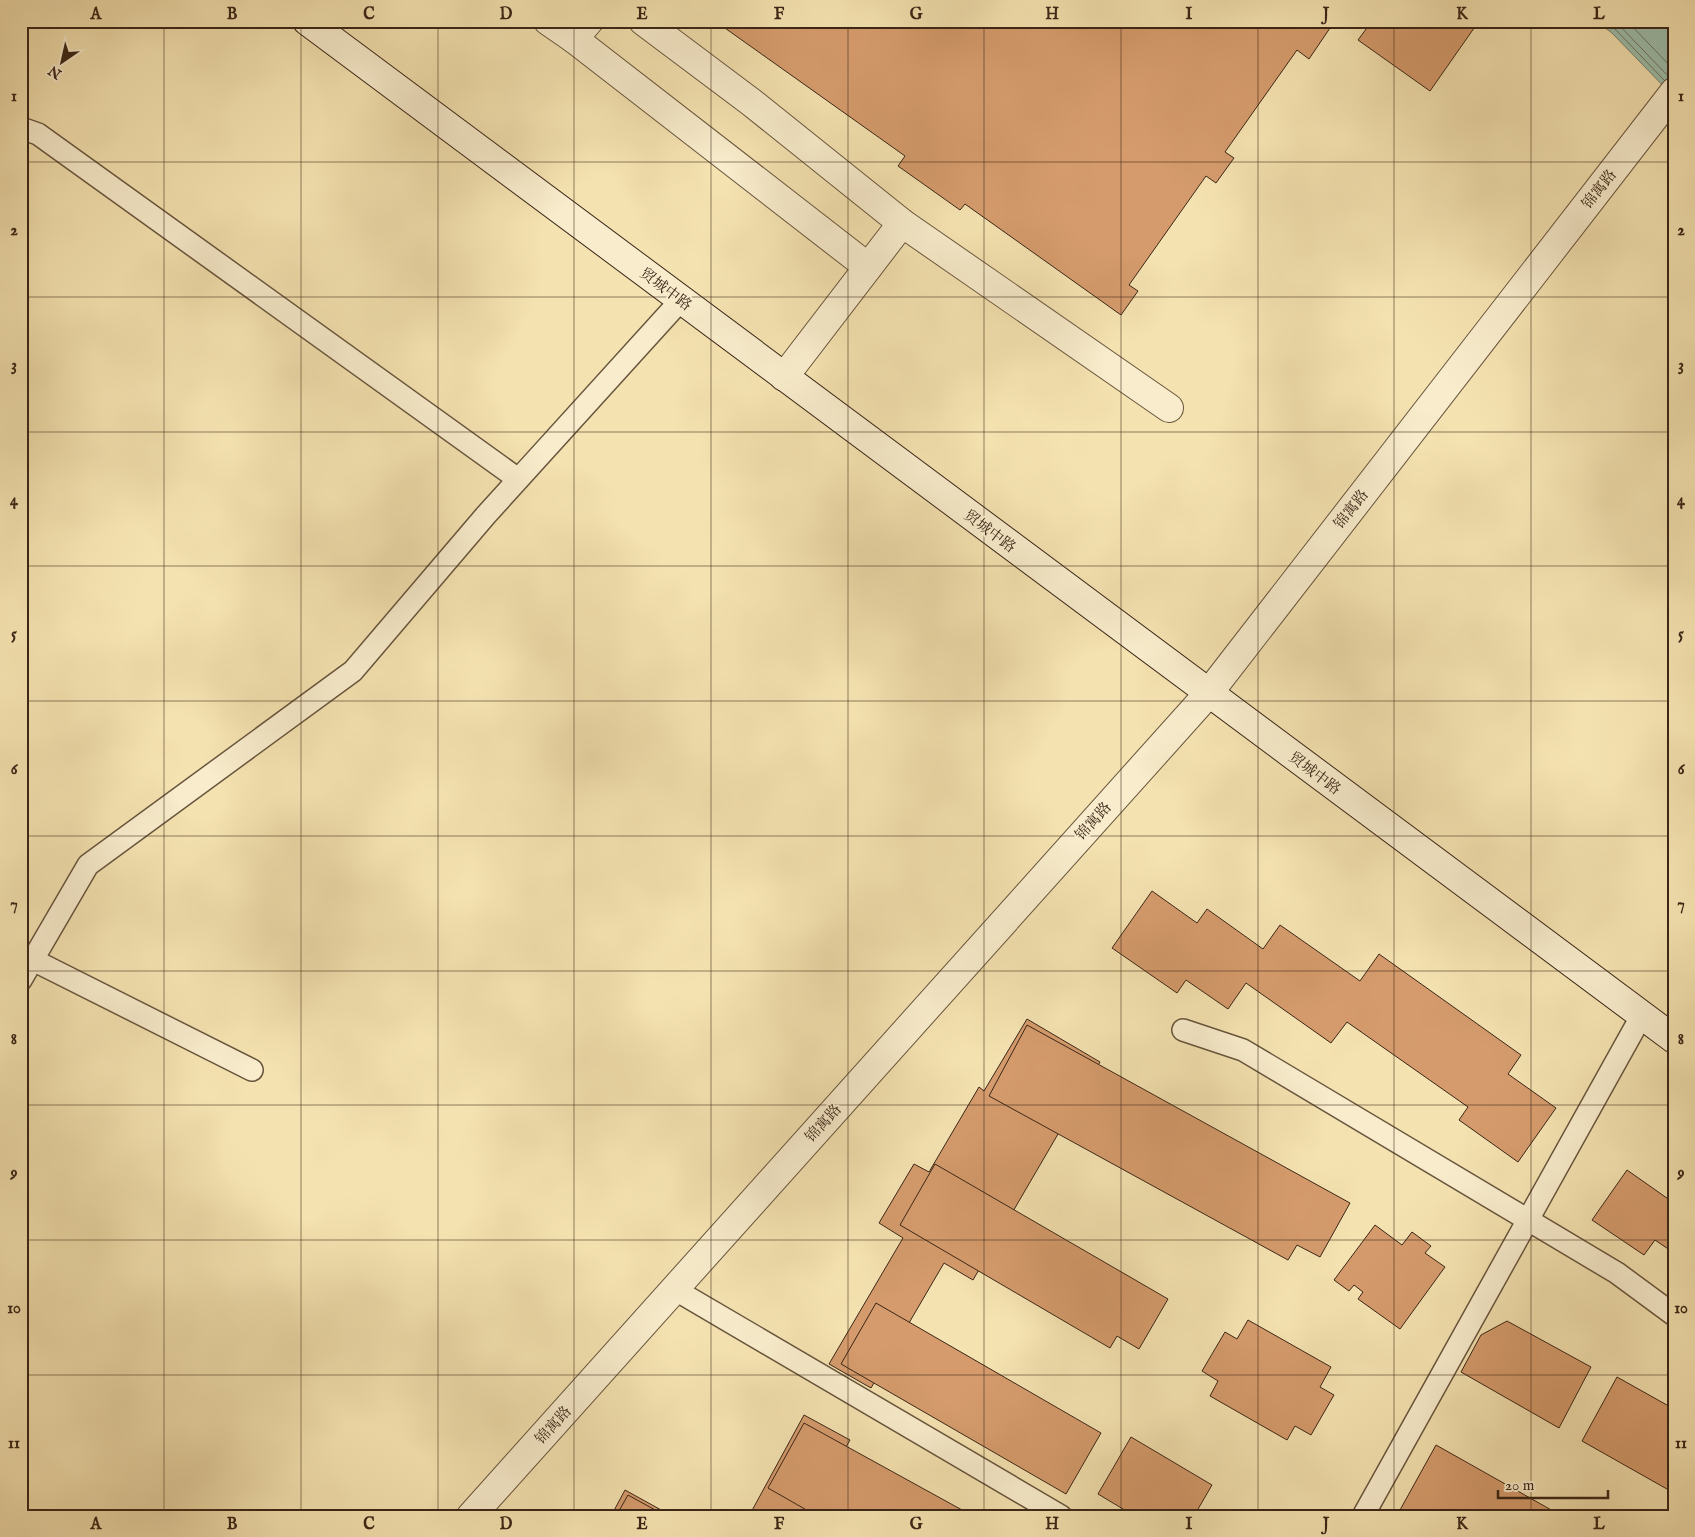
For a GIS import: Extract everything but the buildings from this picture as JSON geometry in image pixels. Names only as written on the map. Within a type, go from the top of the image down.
[{"type":"street","name":"贸城中路","points":[[307,21],[1208,694],[1674,1039]]},
{"type":"street","points":[[548,21],[581,30],[868,267]]},
{"type":"street","points":[[643,21],[751,102],[902,223],[1169,408]]},
{"type":"street","name":"锦寓路","points":[[471,1516],[1208,694],[1674,92]]},
{"type":"street","points":[[784,377],[902,223]]},
{"type":"lane","points":[[21,128],[38,134],[518,479]]},
{"type":"lane","points":[[21,980],[27,957],[88,865],[353,671],[518,479],[681,300]]},
{"type":"lane","points":[[27,957],[252,1070]]},
{"type":"lane","points":[[1363,1516],[1642,1015]]},
{"type":"lane","points":[[1183,1030],[1243,1050],[1617,1273],[1674,1315]]},
{"type":"lane","points":[[674,1289],[1061,1516]]},
{"type":"water","points":[[1596,21],[1674,21],[1674,97],[1612,33]]}]
